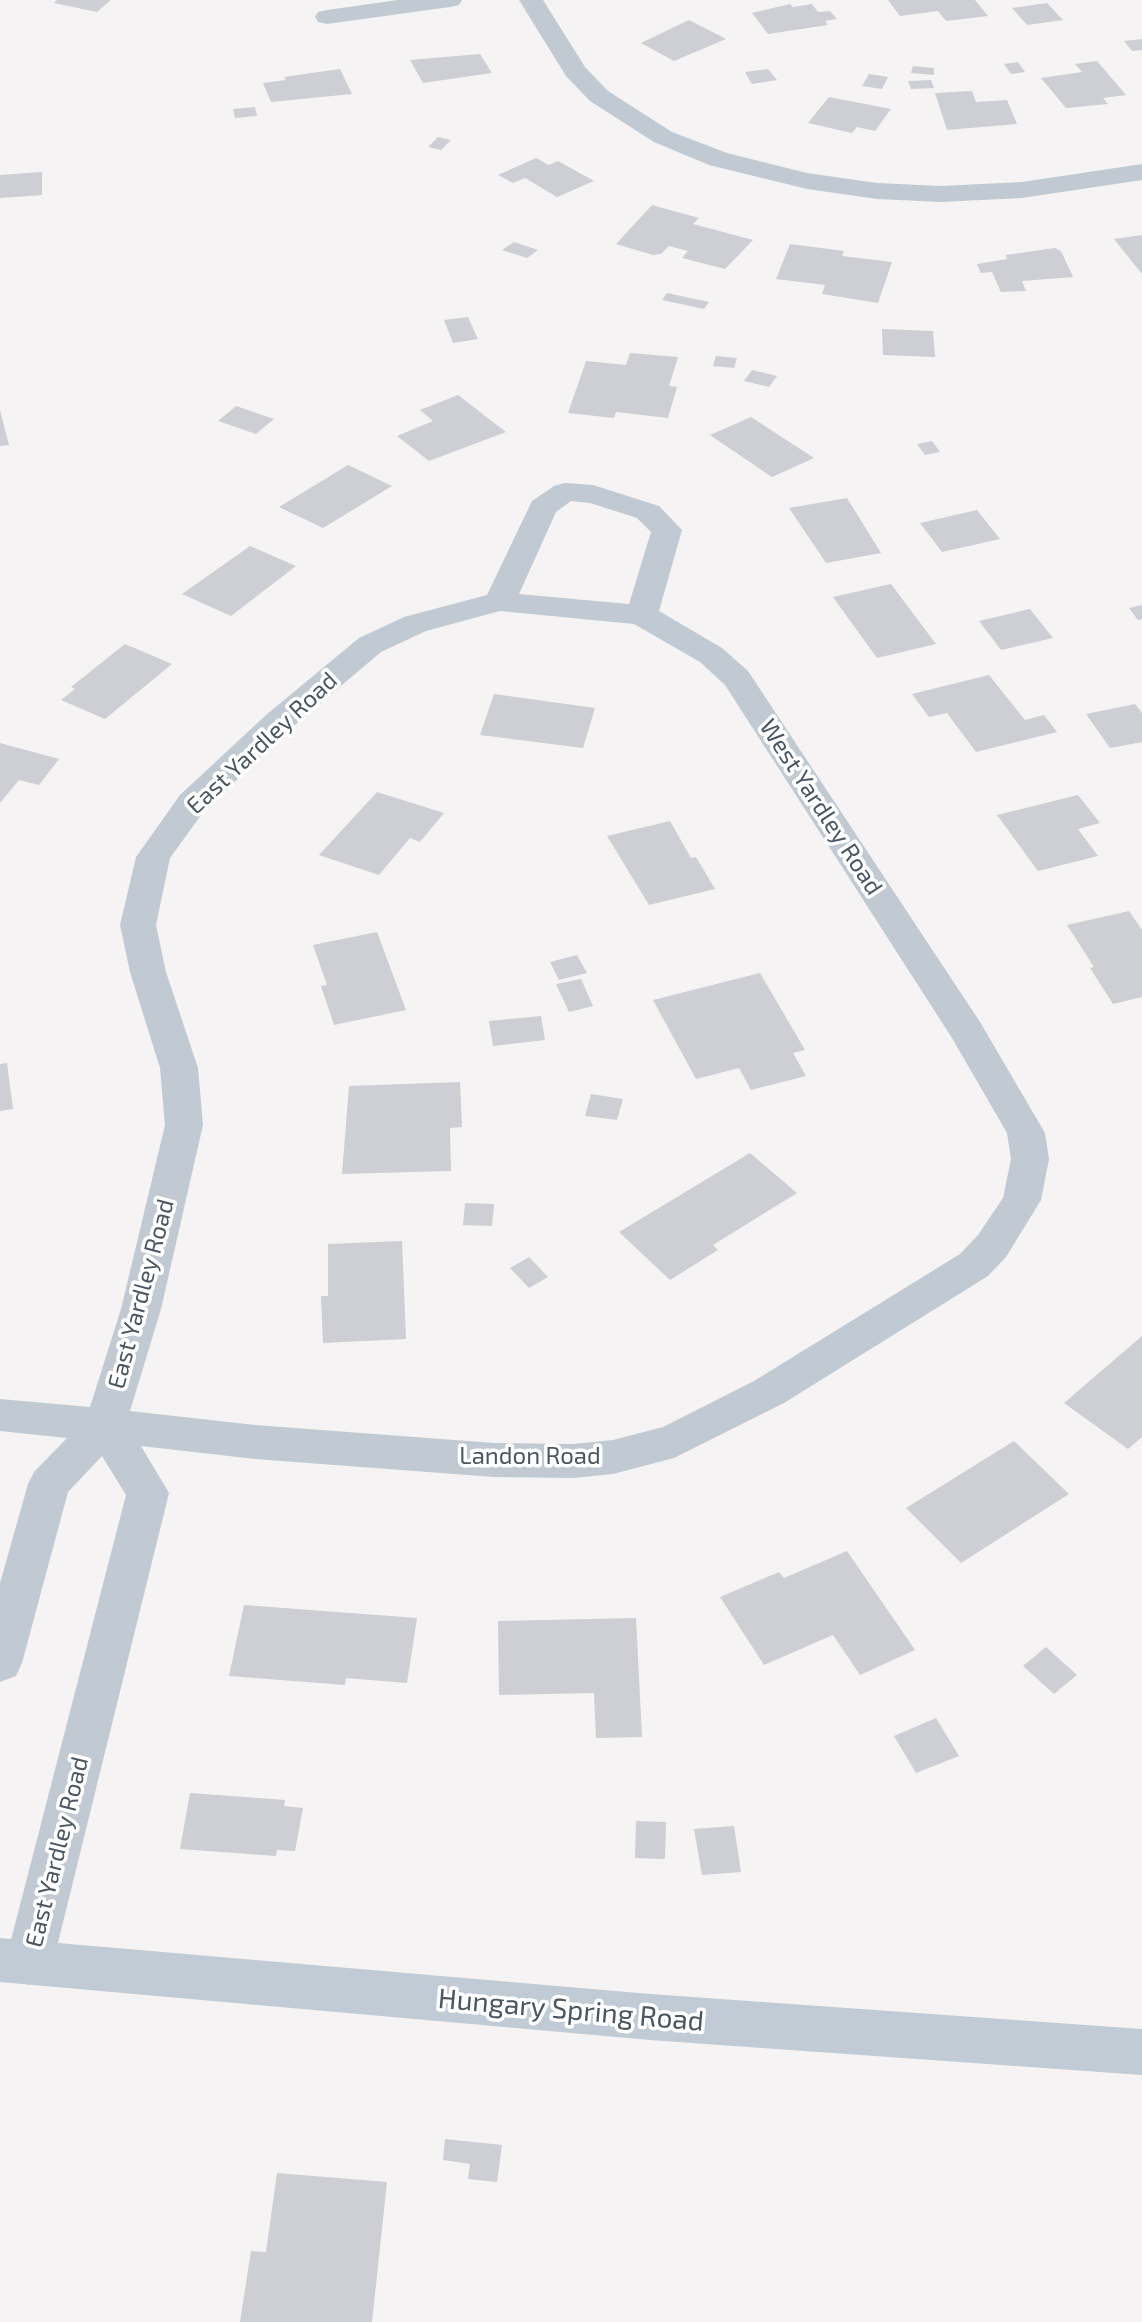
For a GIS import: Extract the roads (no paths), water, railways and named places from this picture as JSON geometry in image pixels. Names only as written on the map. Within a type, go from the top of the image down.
[{"type":"main road","name":"Hungary Spring Road","points":[[14,1961],[636,2016],[1142,2052]]},
{"type":"street","points":[[327,17],[450,0]]},
{"type":"street","points":[[531,0],[575,71],[599,96],[663,137],[718,159],[807,181],[877,191],[941,194],[1021,190],[1142,172]]},
{"type":"street","points":[[499,602],[543,507],[565,492],[593,494],[648,512],[667,530],[642,615]]},
{"type":"street","name":"West Yardley Road","points":[[499,602],[642,615],[711,655],[737,678],[967,1031],[1026,1133],[1030,1159]]},
{"type":"street","name":"East Yardley Road","points":[[0,1663],[49,1484],[105,1425],[141,1309],[184,1125],[179,1068],[148,972],[138,925],[153,857],[192,803],[278,722],[370,645],[427,620],[499,602]]},
{"type":"street","name":"Landon Road","points":[[0,1415],[255,1442],[494,1460],[573,1461],[613,1457],[674,1441],[769,1392],[974,1265],[992,1246],[1022,1200],[1030,1159]]},
{"type":"street","name":"East Yardley Road","points":[[14,1961],[148,1493],[105,1425]]}]
